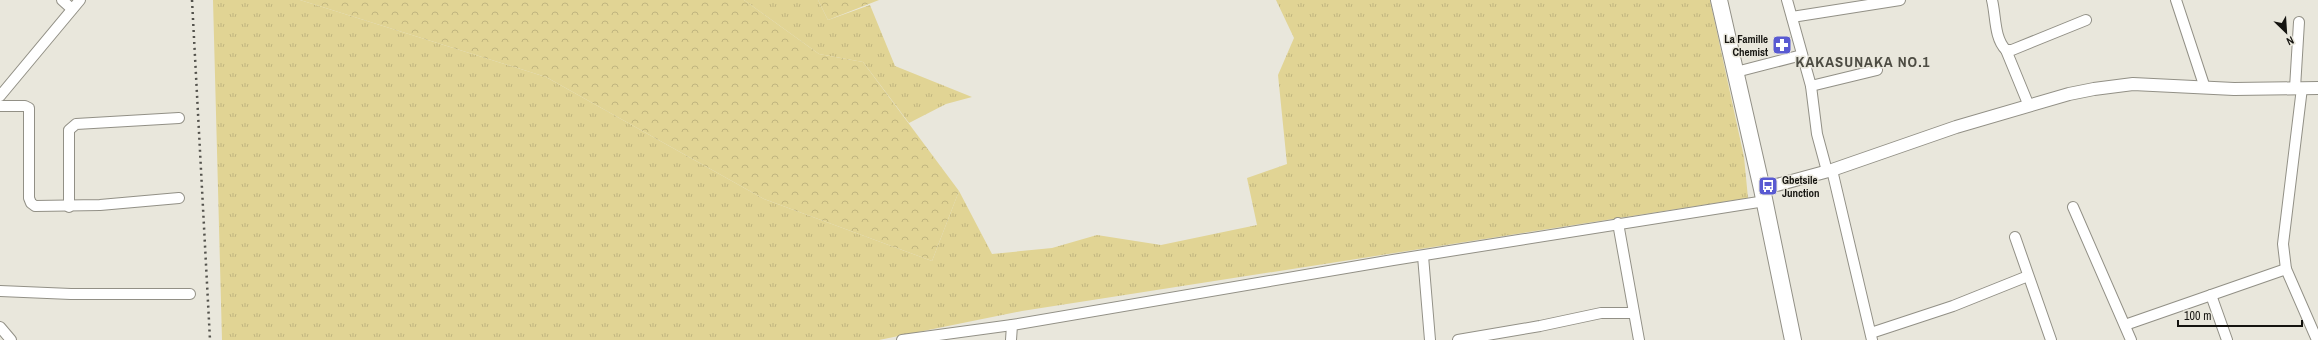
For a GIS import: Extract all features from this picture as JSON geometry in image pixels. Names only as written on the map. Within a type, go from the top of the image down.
[{"type":"highway","points":[[1719,0],[1763,195],[1793,340]]},
{"type":"street","points":[[62,0],[72,9]]},
{"type":"street","points":[[0,96],[80,0]]},
{"type":"street","points":[[1787,0],[1811,86],[1817,134],[1829,170],[1872,336],[2028,276]]},
{"type":"street","points":[[1792,17],[1900,0]]},
{"type":"street","points":[[1992,0],[2001,45],[2006,50],[2029,106]]},
{"type":"street","points":[[2176,0],[2205,88]]},
{"type":"street","points":[[2006,50],[2018,48],[2086,20]]},
{"type":"street","points":[[2299,22],[2299,88],[2283,244],[2286,269],[2317,340]]},
{"type":"street","points":[[1736,72],[1802,55]]},
{"type":"street","points":[[1811,86],[1877,70]]},
{"type":"street","points":[[902,340],[929,338],[1012,325],[1423,256],[1618,223],[1763,195],[1829,170],[1956,128],[2069,94],[2133,84],[2205,88],[2318,88]]},
{"type":"street","points":[[0,106],[25,106],[29,108],[30,203],[35,206],[69,206],[179,198]]},
{"type":"street","points":[[69,206],[69,130],[71,126],[76,124],[178,118]]},
{"type":"street","points":[[2073,207],[2131,340]]},
{"type":"street","points":[[1618,223],[1639,340]]},
{"type":"street","points":[[2015,238],[2051,340]]},
{"type":"street","points":[[1423,256],[1430,340]]},
{"type":"street","points":[[2124,325],[2286,269]]},
{"type":"street","points":[[0,291],[71,294],[190,294]]},
{"type":"street","points":[[2211,295],[2227,340]]},
{"type":"street","points":[[1458,340],[1540,326],[1601,313],[1634,313]]},
{"type":"street","points":[[1011,340],[1012,325]]},
{"type":"street","points":[[0,327],[11,340]]},
{"type":"green space","points":[[213,0],[300,0],[546,77],[764,199],[932,261],[959,191],[992,254],[1052,248],[1097,235],[1161,245],[1257,225],[1247,178],[1287,164],[1278,75],[1294,38],[1276,0],[1710,0],[1744,157],[1748,198],[1022,311],[879,340],[222,340]]},
{"type":"green space","points":[[300,0],[744,0],[819,54],[863,62],[959,191],[932,261],[764,199],[546,77]]},
{"type":"green space","points":[[744,0],[818,0],[828,20],[870,5],[895,66],[972,97],[946,104],[909,123],[863,62],[819,54]]},
{"type":"green space","points":[[818,0],[879,0],[828,20]]},
{"type":"railway","points":[[192,0],[210,340]]},
{"type":"place","name":"La Famille Chemist","points":[[1782,45]]},
{"type":"place","name":"Gbetsile Junction","points":[[1768,186]]},
{"type":"district","name":"KAKASUNAKA NO.1","points":[[1863,62]]}]
